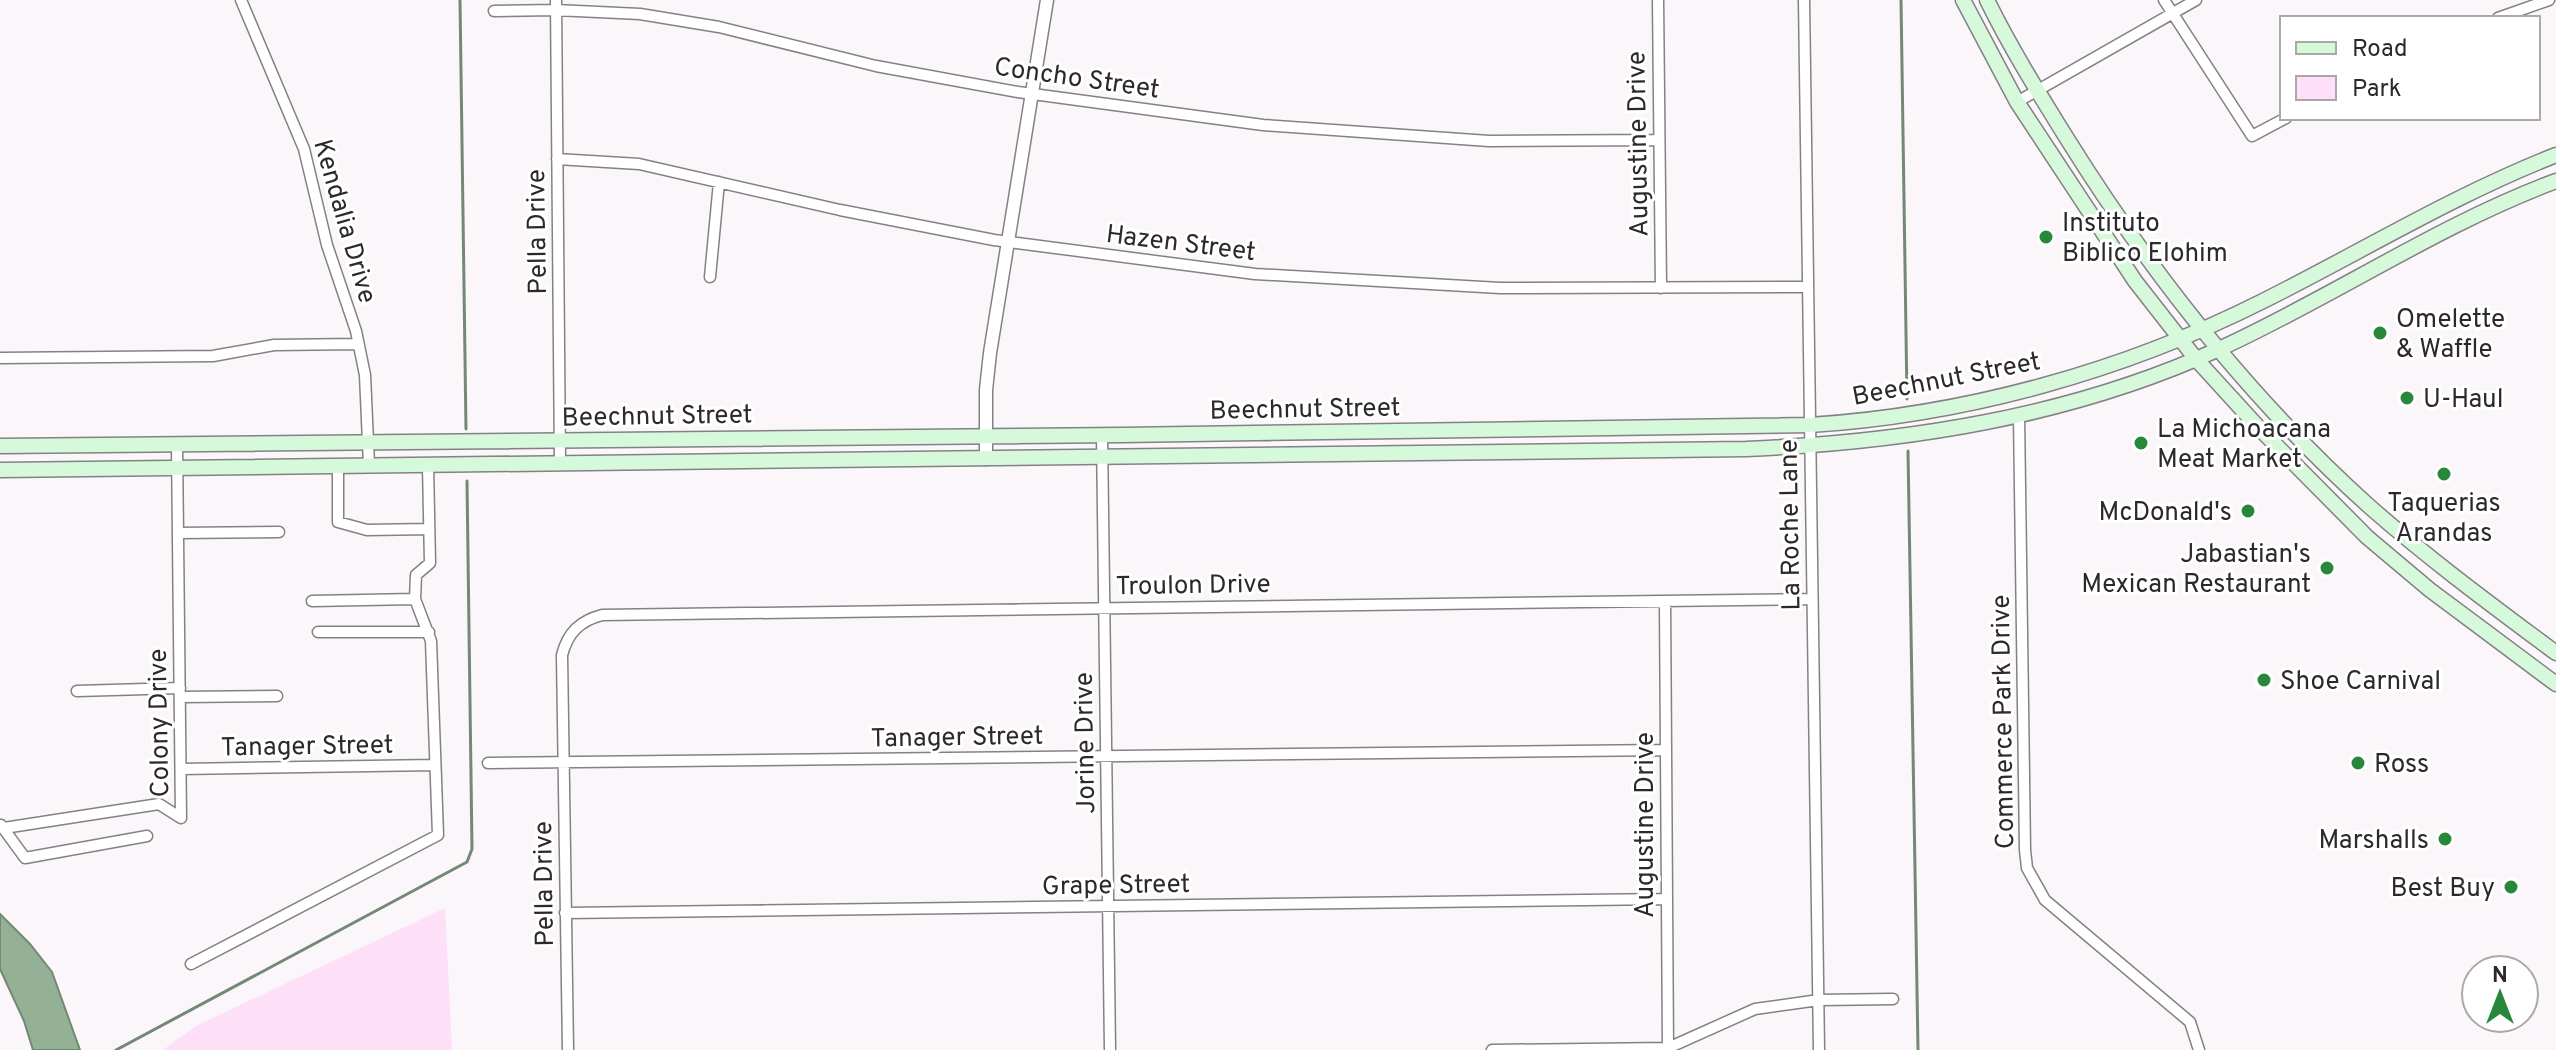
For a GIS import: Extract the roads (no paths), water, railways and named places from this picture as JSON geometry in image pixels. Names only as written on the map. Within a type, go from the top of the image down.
[{"type":"main road","points":[[1963,0],[2017,102],[2135,281],[2196,359],[2367,537],[2430,590],[2556,684]]},
{"type":"main road","points":[[1987,0],[2037,90],[2103,195],[2218,350],[2324,464],[2364,502],[2449,573],[2556,653]]},
{"type":"main road","name":"Beechnut Street","points":[[0,446],[1810,425],[1893,417],[2031,388],[2084,373],[2201,329],[2261,303],[2494,181],[2556,155]]},
{"type":"main road","points":[[2494,181],[2505,201]]},
{"type":"main road","name":"Beechnut Street","points":[[0,470],[1586,451],[1810,446],[1887,439],[2019,415],[2129,384],[2196,359],[2505,201],[2556,181]]},
{"type":"main road","points":[[2352,254],[2364,274]]},
{"type":"main road","points":[[1586,428],[1586,451]]},
{"type":"main road","points":[[1332,432],[1332,455]]},
{"type":"main road","points":[[772,438],[772,461]]},
{"type":"main road","points":[[22,446],[22,470]]},
{"type":"street","name":"Kendalia Drive","points":[[241,0],[304,149],[327,245],[358,344],[365,375],[369,465]]},
{"type":"street","points":[[986,459],[986,390],[990,353],[1047,0]]},
{"type":"street","name":"Augustine Drive","points":[[1658,0],[1661,288]]},
{"type":"street","name":"La Roche Lane","points":[[1804,0],[1819,1050]]},
{"type":"street","points":[[2164,0],[2252,136],[2282,120]]},
{"type":"street","points":[[2017,102],[2196,0]]},
{"type":"street","points":[[2504,16],[2549,0]]},
{"type":"street","name":"Concho Street","points":[[494,11],[556,5],[640,14],[703,25],[876,66],[1033,95],[1263,125],[1489,141],[1659,140]]},
{"type":"street","name":"Pella Drive","points":[[556,5],[560,463]]},
{"type":"street","name":"Hazen Street","points":[[557,159],[639,164],[840,210],[1007,242],[1255,274],[1500,288],[1807,287]]},
{"type":"street","points":[[710,277],[719,182]]},
{"type":"street","points":[[0,358],[213,356],[274,345],[358,344]]},
{"type":"street","name":"Commerce Park Drive","points":[[2019,415],[2027,868],[2045,900],[2190,1022],[2199,1050]]},
{"type":"street","name":"Jorine Drive","points":[[1102,435],[1110,1050]]},
{"type":"street","name":"Colony Drive","points":[[2,826],[159,804],[181,818],[177,445]]},
{"type":"street","points":[[191,964],[438,835],[429,632],[415,599],[416,575],[430,563],[428,465]]},
{"type":"street","points":[[338,466],[338,522],[367,530],[429,529]]},
{"type":"street","points":[[178,533],[279,532]]},
{"type":"street","points":[[312,601],[415,599]]},
{"type":"street","name":"Troulon Drive","points":[[577,626],[602,615],[1812,599]]},
{"type":"street","name":"Augustine Drive","points":[[1665,601],[1668,1049]]},
{"type":"street","name":"Pella Drive","points":[[568,1050],[562,655],[569,636],[577,626]]},
{"type":"street","points":[[318,632],[429,632]]},
{"type":"street","points":[[77,691],[277,696]]},
{"type":"street","name":"Tanager Street","points":[[488,763],[1666,750]]},
{"type":"street","name":"Tanager Street","points":[[181,769],[435,765]]},
{"type":"street","points":[[2,826],[25,858],[147,836]]},
{"type":"street","name":"Grape Street","points":[[565,913],[1667,899]]},
{"type":"street","points":[[1492,1050],[1668,1049],[1751,1010],[1819,1000],[1893,999]]},
{"type":"waterway","points":[[460,0],[466,429]]},
{"type":"waterway","points":[[1901,0],[1907,399]]},
{"type":"waterway","points":[[1908,451],[1918,1050]]},
{"type":"waterway","points":[[116,1050],[467,862],[472,849],[467,481]]},
{"type":"place","name":"Instituto Biblico Elohim","points":[[2046,237]]},
{"type":"place","name":"Omelette & Waffle","points":[[2380,333]]},
{"type":"place","name":"U-Haul","points":[[2407,398]]},
{"type":"place","name":"La Michoacana Meat Market","points":[[2141,443]]},
{"type":"place","name":"Taquerias Arandas","points":[[2444,474]]},
{"type":"place","name":"McDonald's","points":[[2248,511]]},
{"type":"place","name":"Jabastian's Mexican Restaurant","points":[[2327,568]]},
{"type":"place","name":"Shoe Carnival","points":[[2264,680]]},
{"type":"place","name":"Ross","points":[[2358,763]]},
{"type":"place","name":"Marshalls","points":[[2445,839]]},
{"type":"place","name":"Best Buy","points":[[2511,887]]}]
